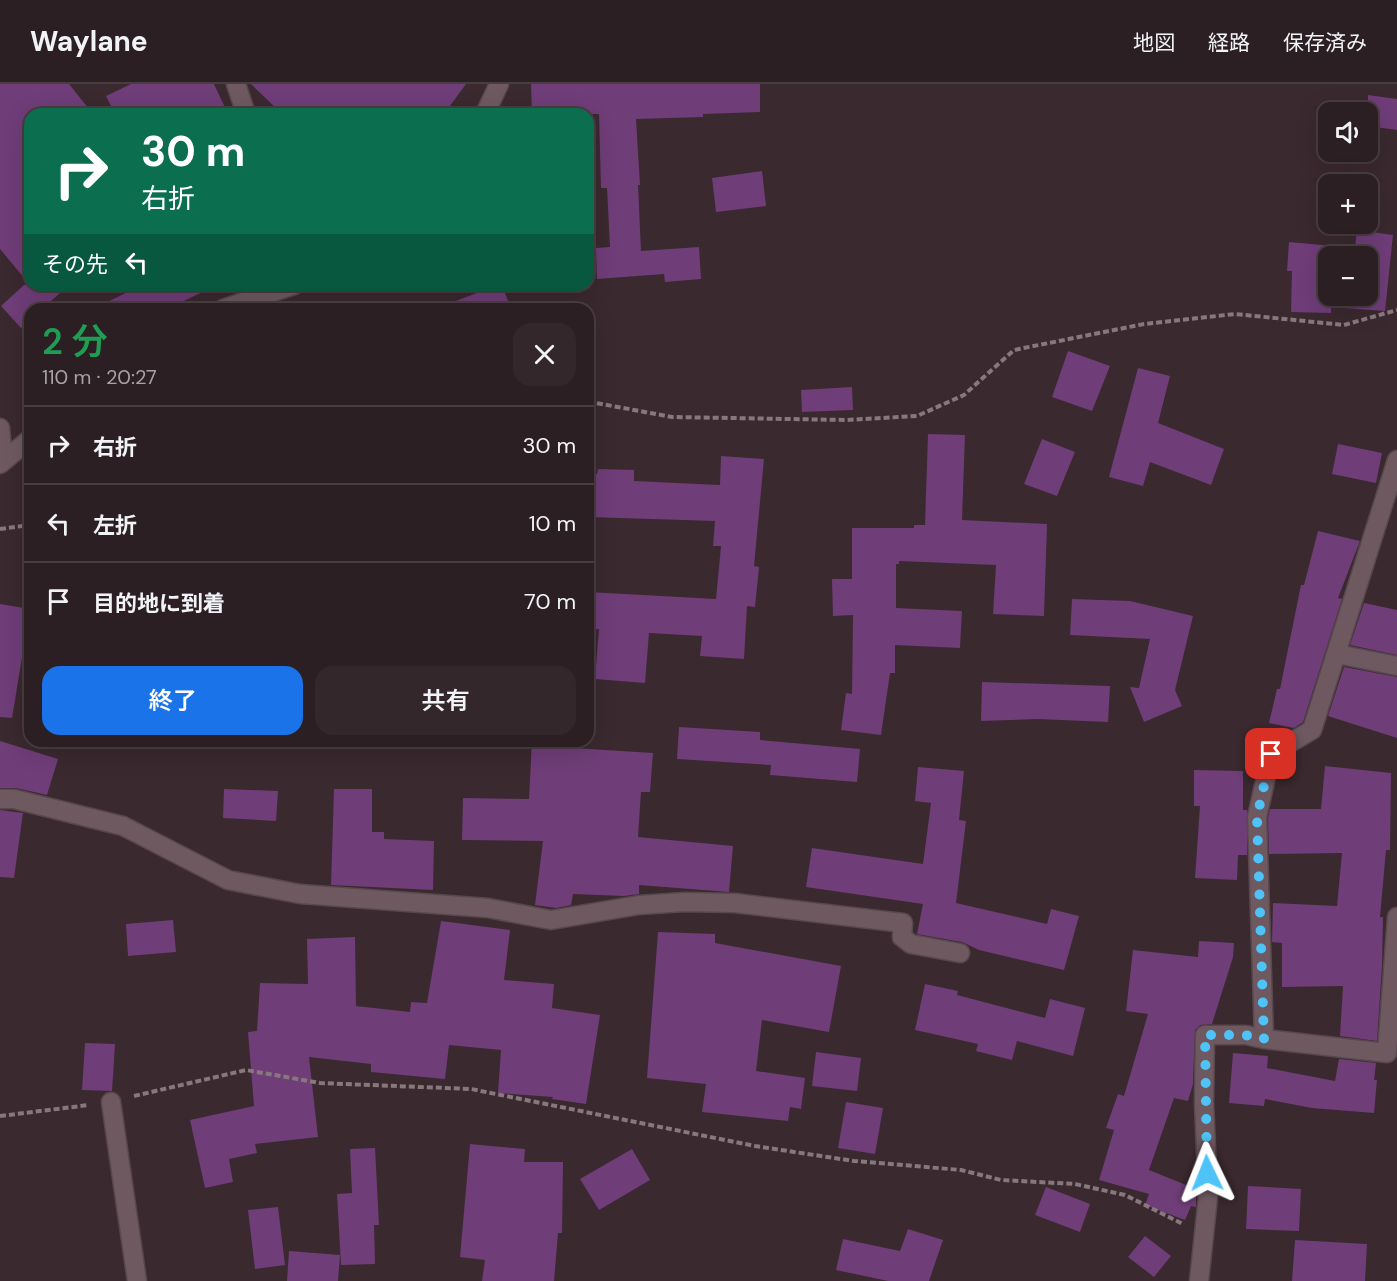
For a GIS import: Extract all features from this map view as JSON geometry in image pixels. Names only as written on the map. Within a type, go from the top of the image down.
[{"type":"street","points":[[236,84],[244,108]]},
{"type":"street","points":[[488,108],[499,84]]},
{"type":"street","points":[[241,303],[276,291]]},
{"type":"street","points":[[0,428],[1,462]]},
{"type":"street","points":[[1,462],[24,444]]},
{"type":"street","points":[[1264,1039],[1257,817],[1271,754],[1312,730],[1397,460]]},
{"type":"street","points":[[1337,654],[1397,666]]},
{"type":"street","points":[[0,799],[14,799],[123,826],[228,880],[300,894],[488,908],[551,920],[639,905],[685,902],[735,903],[903,922],[902,937],[911,944],[960,953]]},
{"type":"street","points":[[1199,1281],[1208,1197],[1204,1102],[1205,1035],[1245,1035],[1387,1053],[1397,917]]},
{"type":"street","points":[[111,1102],[137,1281]]},
{"type":"path","points":[[594,403],[672,417],[846,420],[917,416],[964,395],[1014,350],[1144,324],[1234,314],[1344,325],[1397,310]]},
{"type":"path","points":[[0,529],[24,526]]},
{"type":"path","points":[[0,1116],[111,1102],[246,1070],[320,1083],[471,1089],[755,1146],[854,1161],[961,1170],[1001,1180],[1075,1184],[1125,1195],[1205,1235]]},
{"type":"building","points":[[0,84],[69,84],[88,108],[24,108],[24,278],[0,249]]},
{"type":"building","points":[[131,84],[214,84],[225,108],[112,108],[106,96]]},
{"type":"building","points":[[251,84],[466,84],[448,108],[276,108]]},
{"type":"building","points":[[531,84],[760,84],[760,112],[636,119],[641,251],[699,247],[701,279],[665,282],[664,274],[597,279],[596,248],[610,247],[607,188],[601,188],[599,114],[594,114],[594,108],[532,108]]},
{"type":"building","points":[[1368,95],[1397,99],[1397,130],[1378,127],[1378,102],[1368,102]]},
{"type":"building","points":[[762,171],[766,206],[716,212],[712,178]]},
{"type":"building","points":[[1357,234],[1393,235],[1385,311],[1331,307],[1331,313],[1291,312],[1292,271],[1287,271],[1289,242],[1333,246],[1318,246],[1318,306],[1378,306],[1378,246],[1355,246]]},
{"type":"building","points":[[24,285],[24,291],[62,291],[49,303],[24,303],[24,325],[21,328],[1,306]]},
{"type":"building","points":[[130,291],[204,291],[180,303],[105,303]]},
{"type":"building","points":[[482,291],[504,291],[509,303],[451,303]]},
{"type":"building","points":[[1068,351],[1110,366],[1092,411],[1052,397]]},
{"type":"building","points":[[1138,368],[1170,376],[1158,423],[1224,449],[1211,485],[1150,462],[1143,486],[1109,477]]},
{"type":"building","points":[[852,387],[853,410],[802,412],[801,390]]},
{"type":"building","points":[[928,434],[965,435],[962,520],[1047,524],[1044,616],[993,614],[996,565],[899,561],[899,564],[896,564],[896,608],[962,611],[960,648],[895,645],[895,673],[890,673],[881,735],[841,730],[846,693],[852,694],[853,615],[833,616],[832,579],[852,579],[852,528],[914,528],[914,525],[925,525]]},
{"type":"building","points":[[1042,439],[1075,452],[1057,496],[1024,484]]},
{"type":"building","points":[[1338,444],[1382,453],[1376,483],[1332,474]]},
{"type":"building","points":[[721,456],[764,459],[754,566],[759,567],[755,607],[747,606],[744,659],[700,656],[702,636],[649,633],[645,683],[595,679],[599,629],[594,629],[594,592],[716,599],[721,546],[713,546],[715,521],[594,517],[594,474],[597,474],[598,469],[634,470],[634,481],[720,485]]},
{"type":"building","points":[[1318,531],[1360,541],[1338,598],[1342,599],[1303,722],[1294,728],[1269,723],[1277,689],[1280,689],[1301,585],[1304,585]]},
{"type":"building","points":[[1072,599],[1130,601],[1193,616],[1175,690],[1182,706],[1144,722],[1130,687],[1139,688],[1150,639],[1070,635]]},
{"type":"building","points":[[1364,603],[1397,610],[1397,655],[1350,645]]},
{"type":"building","points":[[0,604],[24,608],[24,645],[12,718],[0,717]]},
{"type":"building","points":[[1344,667],[1397,677],[1397,738],[1328,716]]},
{"type":"building","points":[[982,682],[1110,686],[1108,722],[1038,719],[981,721]]},
{"type":"building","points":[[679,727],[760,732],[760,740],[860,749],[857,782],[770,775],[771,765],[677,759]]},
{"type":"building","points":[[0,741],[58,759],[47,795],[16,788],[0,788]]},
{"type":"building","points":[[532,747],[573,747],[653,753],[650,792],[641,792],[638,837],[733,846],[729,892],[639,885],[639,894],[624,896],[573,894],[571,905],[556,908],[535,905],[543,841],[462,840],[463,798],[529,799]]},
{"type":"building","points":[[1325,766],[1391,773],[1390,850],[1386,850],[1380,917],[1383,917],[1382,966],[1377,1041],[1340,1036],[1343,986],[1282,987],[1282,943],[1272,942],[1273,903],[1337,906],[1342,853],[1269,854],[1270,809],[1321,809]]},
{"type":"building","points":[[918,767],[964,771],[959,820],[966,821],[956,903],[1047,924],[1051,909],[1079,916],[1064,970],[979,950],[962,942],[917,934],[923,904],[806,887],[812,848],[923,864],[931,803],[915,801]]},
{"type":"building","points":[[1194,770],[1243,771],[1243,810],[1247,810],[1247,855],[1238,855],[1237,880],[1195,878],[1200,806],[1194,806]]},
{"type":"building","points":[[224,789],[278,791],[276,821],[223,818]]},
{"type":"building","points":[[334,789],[372,789],[372,832],[384,832],[384,839],[434,841],[433,890],[331,885]]},
{"type":"building","points":[[0,810],[23,813],[14,878],[0,877]]},
{"type":"building","points":[[173,920],[176,952],[128,956],[126,924]]},
{"type":"building","points":[[441,921],[510,930],[504,980],[554,984],[552,1008],[600,1015],[586,1104],[552,1099],[553,1097],[498,1093],[501,1050],[449,1045],[445,1079],[371,1072],[371,1064],[309,1057],[318,1137],[255,1144],[257,1153],[229,1159],[233,1182],[205,1188],[190,1120],[254,1106],[248,1032],[257,1031],[260,983],[308,984],[307,939],[355,937],[356,1006],[410,1012],[411,1002],[427,1003]]},
{"type":"building","points":[[658,932],[715,934],[715,943],[841,966],[829,1032],[762,1020],[756,1071],[805,1078],[801,1109],[790,1107],[788,1121],[702,1112],[706,1084],[647,1078]]},
{"type":"building","points":[[1199,941],[1234,943],[1233,957],[1212,1024],[1200,1025],[1195,1030],[1193,1084],[1188,1101],[1174,1098],[1149,1170],[1196,1189],[1196,1207],[1191,1206],[1185,1220],[1145,1205],[1149,1194],[1099,1180],[1114,1130],[1106,1128],[1118,1094],[1124,1096],[1148,1014],[1126,1011],[1133,950],[1198,957]]},
{"type":"building","points":[[925,984],[958,991],[957,995],[1045,1018],[1050,999],[1085,1008],[1073,1056],[1017,1041],[1012,1060],[976,1051],[978,1044],[915,1030]]},
{"type":"building","points":[[85,1043],[115,1044],[112,1091],[82,1090]]},
{"type":"building","points":[[816,1052],[861,1058],[857,1091],[812,1086]]},
{"type":"building","points":[[1233,1053],[1268,1056],[1267,1068],[1335,1081],[1339,1059],[1376,1063],[1374,1113],[1312,1108],[1265,1099],[1264,1106],[1229,1103]]},
{"type":"building","points":[[846,1102],[883,1108],[875,1154],[838,1148]]},
{"type":"building","points":[[470,1144],[525,1149],[524,1162],[563,1162],[562,1233],[558,1233],[554,1281],[482,1281],[485,1260],[460,1257]]},
{"type":"building","points":[[375,1148],[379,1225],[374,1225],[375,1264],[341,1265],[337,1194],[352,1193],[350,1149]]},
{"type":"building","points":[[632,1149],[650,1180],[599,1210],[580,1179]]},
{"type":"building","points":[[1248,1186],[1301,1189],[1299,1231],[1246,1229]]},
{"type":"building","points":[[1046,1187],[1090,1204],[1080,1232],[1035,1215]]},
{"type":"building","points":[[278,1207],[285,1265],[255,1269],[248,1210]]},
{"type":"building","points":[[908,1229],[943,1240],[929,1281],[888,1281],[836,1270],[843,1239],[900,1251]]},
{"type":"building","points":[[1145,1236],[1171,1256],[1154,1277],[1128,1257]]},
{"type":"building","points":[[1295,1240],[1367,1244],[1365,1281],[1292,1281]]},
{"type":"building","points":[[289,1251],[340,1255],[338,1281],[287,1281]]},
{"type":"route","points":[[1207,1173],[1204,1102],[1205,1035],[1245,1035],[1264,1039],[1257,817],[1271,754]]}]
